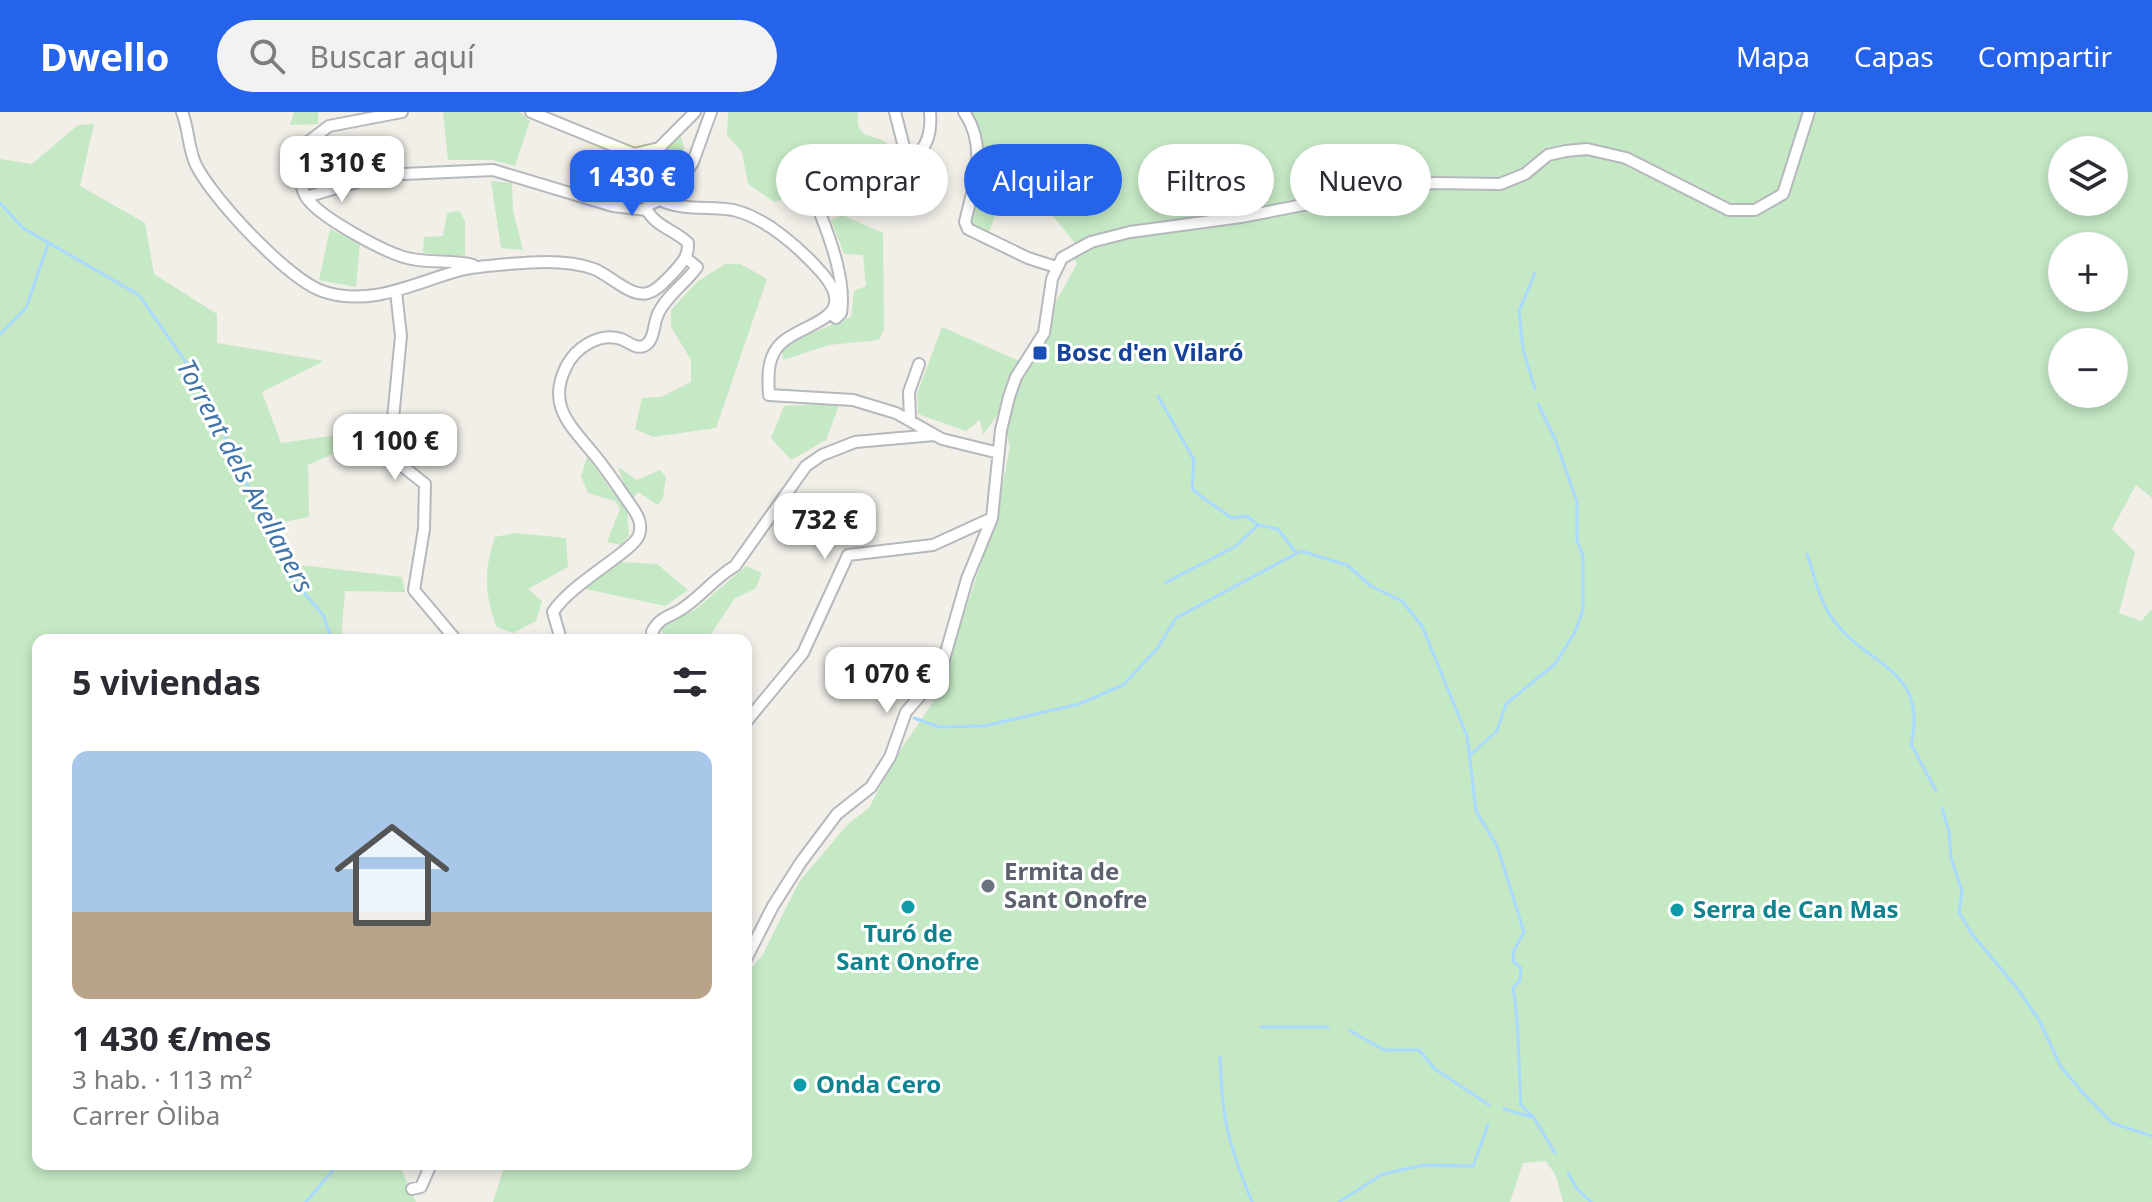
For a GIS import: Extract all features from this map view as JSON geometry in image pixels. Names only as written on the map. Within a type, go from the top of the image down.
[{"type":"street","points":[[182,112],[192,153],[203,176],[239,221],[286,268],[325,292],[348,296],[396,292],[463,269],[540,262],[576,264],[606,274],[638,294],[647,294],[656,289],[686,258],[688,243],[653,221],[647,210]]},
{"type":"street","points":[[402,112],[329,126],[319,131],[301,155],[302,185],[306,197],[321,213],[382,251],[414,260],[465,263],[483,268]]},
{"type":"street","points":[[531,112],[634,154],[659,148],[695,112]]},
{"type":"street","points":[[675,205],[674,192],[693,162],[711,112]]},
{"type":"street","points":[[895,112],[903,144]]},
{"type":"street","points":[[927,144],[932,133],[930,112]]},
{"type":"street","points":[[964,112],[976,131],[977,152],[975,187],[965,222],[968,229],[1056,267]]},
{"type":"street","points":[[752,947],[801,862],[837,814],[871,787],[890,757],[906,712],[940,673],[967,579],[992,518],[1001,430],[1012,387],[1044,333],[1056,267],[1073,250],[1130,232],[1241,217],[1397,187],[1435,183],[1500,184],[1525,174],[1548,155],[1587,149],[1626,158],[1729,210],[1755,210],[1783,194],[1809,112]]},
{"type":"street","points":[[306,197],[381,175],[473,169],[493,170],[613,206],[647,210]]},
{"type":"street","points":[[647,210],[652,202],[731,210],[764,224],[798,249],[825,277],[833,293],[830,313],[826,320],[786,337],[775,349],[769,363],[769,395],[836,396],[910,420],[934,435],[999,453]]},
{"type":"street","points":[[821,216],[841,289],[841,313],[836,318],[830,313]]},
{"type":"street","points":[[559,634],[553,612],[560,601],[584,578],[633,546],[639,535],[640,522],[609,473],[565,421],[559,400],[559,382],[576,351],[588,344],[617,338],[635,347],[646,345],[652,339],[661,308],[697,267],[686,258]]},
{"type":"street","points":[[396,292],[401,336],[392,429],[401,465],[425,484],[427,503],[414,590],[451,634]]},
{"type":"street","points":[[910,420],[909,392],[919,364]]},
{"type":"street","points":[[653,634],[657,623],[684,609],[720,575],[735,566],[806,466],[839,447],[855,442],[934,435]]},
{"type":"street","points":[[752,715],[803,653],[848,555],[933,545],[992,518]]},
{"type":"street","points":[[412,1189],[421,1187],[428,1170]]},
{"type":"green space","points":[[294,112],[318,112],[318,124],[290,125]]},
{"type":"green space","points":[[443,112],[520,112],[530,121],[515,166],[493,160],[448,160]]},
{"type":"green space","points":[[728,112],[858,112],[860,129],[888,144],[776,144],[774,202],[748,184],[742,152],[727,135]]},
{"type":"green space","points":[[969,112],[2152,112],[2152,498],[2136,485],[2112,529],[2135,552],[2119,613],[2141,621],[2152,609],[2152,1202],[1563,1202],[1556,1176],[1546,1161],[1523,1163],[1510,1202],[493,1202],[503,1170],[752,1170],[752,967],[762,956],[799,882],[848,824],[869,808],[897,755],[936,698],[995,522],[1010,447],[1005,427],[1017,385],[1040,351],[1049,332],[1054,305],[1077,264],[1073,256],[1074,242],[1053,216],[1122,216],[1122,144],[980,144],[977,123]]},
{"type":"green space","points":[[94,124],[80,186],[145,223],[154,274],[217,314],[217,343],[324,361],[262,392],[281,443],[331,436],[346,448],[308,465],[309,517],[279,523],[284,563],[402,577],[405,592],[345,591],[341,634],[32,634],[32,1170],[402,1170],[416,1202],[0,1202],[0,159],[32,164],[78,125]]},
{"type":"green space","points":[[680,134],[684,148],[672,159],[629,171],[629,179],[627,177],[627,158],[641,157]]},
{"type":"green space","points":[[491,181],[512,183],[513,211],[523,250],[501,248]]},
{"type":"green space","points":[[459,211],[465,221],[465,256],[423,253],[424,237],[443,236],[447,213]]},
{"type":"green space","points":[[844,216],[883,233],[884,329],[879,340],[829,345],[783,360],[782,350],[790,342],[851,317],[854,291],[866,286],[863,255],[844,254],[831,220]]},
{"type":"green space","points":[[973,216],[995,216],[988,235],[972,223]]},
{"type":"green space","points":[[330,229],[360,244],[356,287],[319,280]]},
{"type":"green space","points":[[725,264],[740,264],[767,279],[716,428],[653,437],[635,429],[642,398],[661,397],[691,382],[691,360],[671,327],[671,310],[697,282]]},
{"type":"green space","points":[[942,327],[1019,361],[998,414],[983,435],[980,420],[966,431],[918,414],[917,394]]},
{"type":"green space","points":[[840,403],[826,440],[791,460],[771,438],[784,406]]},
{"type":"green space","points":[[587,457],[627,511],[629,535],[621,545],[607,542],[620,509],[615,501],[588,493],[581,476]]},
{"type":"green space","points":[[618,467],[637,480],[660,470],[666,477],[663,498],[658,505],[638,492],[634,497],[624,485]]},
{"type":"green space","points":[[515,533],[566,538],[568,567],[528,589],[542,601],[536,621],[513,633],[497,627],[487,582],[495,537]]},
{"type":"green space","points":[[620,562],[657,564],[688,590],[665,606],[581,588]]},
{"type":"green space","points":[[746,566],[762,573],[755,589],[735,598],[711,634],[663,634],[661,631],[665,624],[695,610]]},
{"type":"waterway","name":"Torrent dels Avellaners","points":[[0,203],[23,228],[139,295],[199,381],[275,544],[300,588],[323,615],[330,634]]},
{"type":"waterway","points":[[0,334],[26,308],[48,244]]},
{"type":"waterway","points":[[1535,273],[1519,311],[1523,350],[1535,389]]},
{"type":"waterway","points":[[1158,396],[1194,460],[1192,488],[1231,518],[1247,516],[1258,525],[1278,529],[1296,553]]},
{"type":"waterway","points":[[1470,755],[1497,731],[1506,704],[1555,664],[1575,632],[1583,610],[1583,556],[1577,541],[1577,502],[1555,439],[1538,404]]},
{"type":"waterway","points":[[1165,583],[1236,546],[1258,525]]},
{"type":"waterway","points":[[914,718],[939,727],[984,726],[1079,704],[1123,685],[1157,649],[1176,618],[1301,551],[1347,565],[1371,586],[1402,601],[1422,626],[1467,736],[1476,811],[1497,846],[1524,932],[1514,950],[1513,961],[1521,968],[1520,980],[1513,988],[1521,1105],[1534,1118],[1555,1153]]},
{"type":"waterway","points":[[1807,554],[1821,598],[1835,622],[1848,637],[1904,684],[1914,719],[1911,744],[1936,791]]},
{"type":"waterway","points":[[1942,808],[1949,832],[1951,858],[1962,891],[1959,912],[1972,934],[2017,988],[2039,1020],[2061,1067],[2085,1095],[2112,1123],[2152,1136]]},
{"type":"waterway","points":[[1261,1027],[1328,1027]]},
{"type":"waterway","points":[[1349,1030],[1384,1050],[1419,1050],[1435,1069],[1489,1105]]},
{"type":"waterway","points":[[1220,1057],[1222,1098],[1228,1131],[1252,1202]]},
{"type":"waterway","points":[[1504,1109],[1531,1117]]},
{"type":"waterway","points":[[1339,1202],[1383,1174],[1424,1165],[1473,1166],[1488,1125]]},
{"type":"waterway","name":"Torrent dels Avellaners","points":[[306,1202],[333,1170]]},
{"type":"waterway","points":[[1568,1173],[1577,1189],[1591,1202]]},
{"type":"place","name":"Bosc d'en Vilaró","points":[[1040,353]]},
{"type":"place","name":"Ermita de Sant Onofre","points":[[988,886]]},
{"type":"place","name":"Turó de Sant Onofre","points":[[908,907]]},
{"type":"place","name":"Serra de Can Mas","points":[[1677,910]]},
{"type":"place","name":"Onda Cero","points":[[800,1085]]}]
